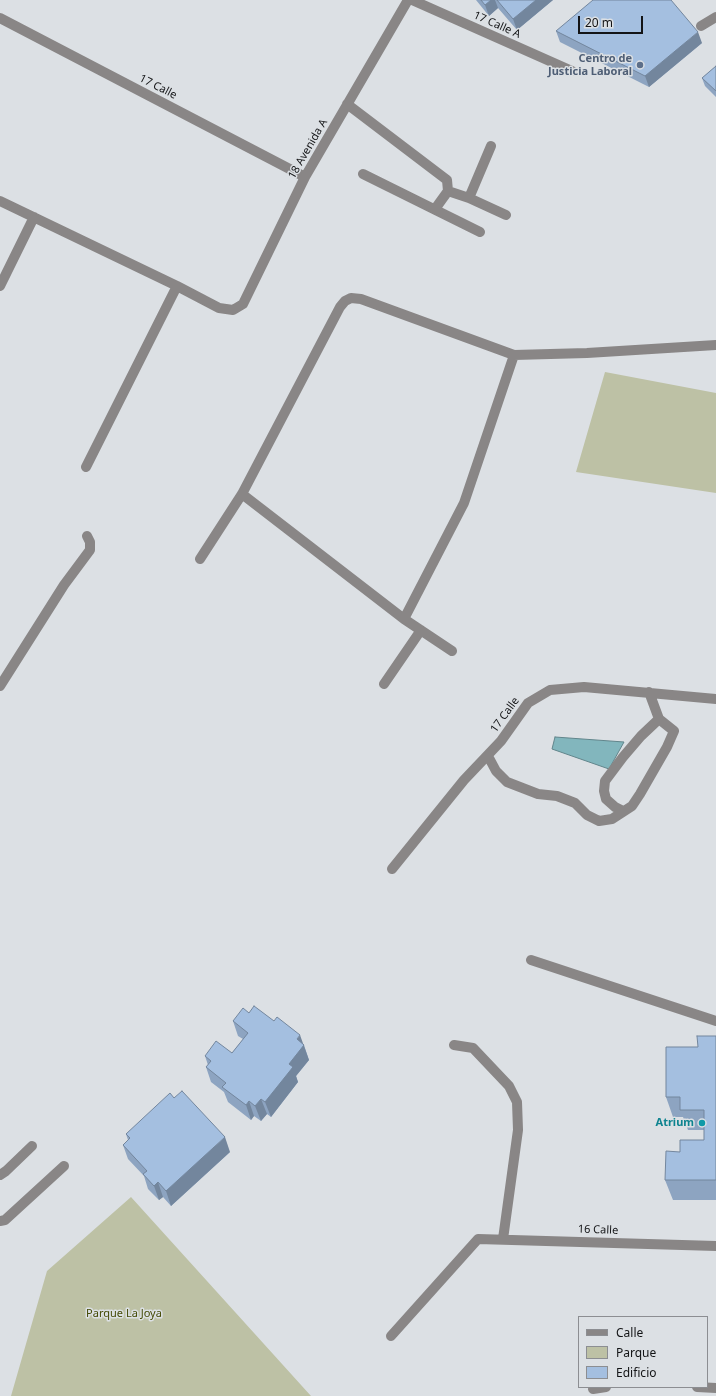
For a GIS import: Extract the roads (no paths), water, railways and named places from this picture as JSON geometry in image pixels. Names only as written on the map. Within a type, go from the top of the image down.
[{"type":"street","name":"18 Avenida A","points":[[177,286],[219,308],[233,310],[243,304],[305,176],[408,0]]},
{"type":"street","name":"17 Calle A","points":[[412,0],[572,71]]},
{"type":"street","points":[[702,26],[716,17]]},
{"type":"street","name":"17 Calle","points":[[0,18],[305,176]]},
{"type":"street","points":[[347,104],[447,180],[448,191],[435,209]]},
{"type":"street","points":[[469,198],[491,146]]},
{"type":"street","points":[[363,174],[480,232]]},
{"type":"street","points":[[448,191],[469,198],[506,215]]},
{"type":"street","points":[[0,201],[177,286],[86,467]]},
{"type":"street","points":[[0,286],[34,217]]},
{"type":"street","points":[[200,559],[242,494],[340,307],[348,299],[361,299],[514,355],[586,353],[716,345]]},
{"type":"street","points":[[404,619],[464,503],[514,355]]},
{"type":"street","points":[[242,494],[404,619],[452,651]]},
{"type":"street","points":[[0,686],[64,585],[90,550],[90,542],[87,536]]},
{"type":"street","points":[[384,684],[421,630]]},
{"type":"street","name":"17 Calle","points":[[392,870],[464,780],[502,741],[528,703],[550,690],[584,687],[716,699]]},
{"type":"street","points":[[488,756],[496,771],[507,782],[538,794],[557,796],[575,803],[587,814],[599,821],[612,819],[632,806],[668,747],[674,731],[659,719],[650,692]]},
{"type":"street","points":[[623,811],[606,799],[604,791],[605,781],[641,736],[659,719]]},
{"type":"street","points":[[531,960],[716,1021]]},
{"type":"street","points":[[454,1045],[473,1048],[509,1086],[517,1102],[518,1130],[503,1239]]},
{"type":"street","points":[[0,1175],[32,1146]]},
{"type":"street","points":[[0,1222],[5,1220],[64,1166]]},
{"type":"street","name":"16 Calle","points":[[392,1336],[478,1239],[716,1246]]},
{"type":"street","points":[[593,1389],[600,1388]]},
{"type":"water","points":[[555,737],[624,742],[609,769],[552,749]]},
{"type":"place","name":"Centro de Justicia Laboral","points":[[640,65]]},
{"type":"place","name":"Atrium","points":[[702,1123]]},
{"type":"park label","name":"Parque La Joya","points":[[124,1314]]}]
